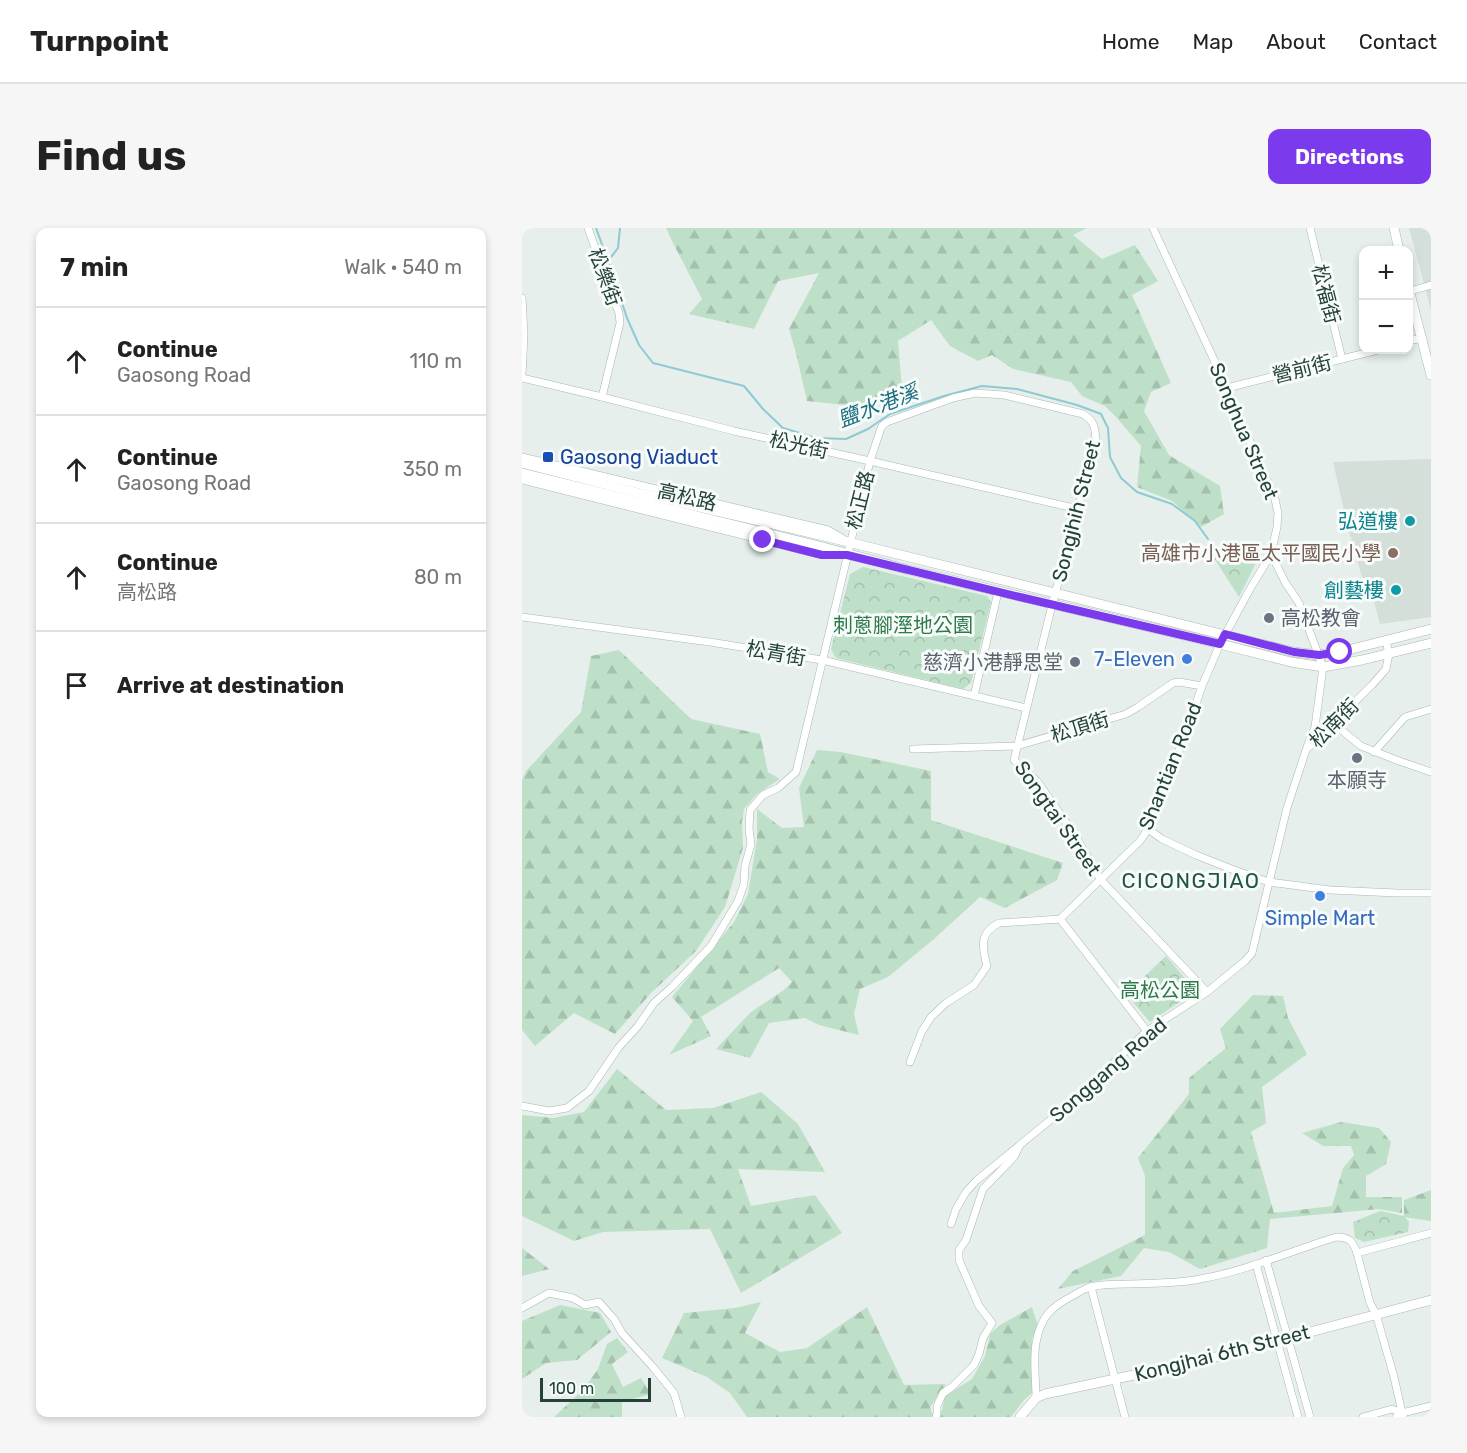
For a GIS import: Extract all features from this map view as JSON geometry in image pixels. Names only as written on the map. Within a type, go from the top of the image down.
[{"type":"street","name":"松樂街","points":[[588,228],[615,300],[620,323],[602,397]]},
{"type":"street","name":"Songhua Street","points":[[1153,228],[1227,388],[1275,499],[1278,513],[1271,554],[1225,634]]},
{"type":"street","name":"松福街","points":[[1310,228],[1342,359]]},
{"type":"street","points":[[1394,228],[1398,246]]},
{"type":"street","points":[[1413,288],[1431,285]]},
{"type":"street","points":[[522,298],[524,334],[522,374]]},
{"type":"street","points":[[1412,300],[1431,375]]},
{"type":"street","points":[[1413,340],[1422,338]]},
{"type":"street","name":"營前街","points":[[1227,388],[1362,354]]},
{"type":"street","name":"松光街","points":[[522,378],[734,431],[1078,509]]},
{"type":"street","name":"Songjhih Street","points":[[870,461],[880,430],[887,422],[953,398],[975,393],[1004,395],[1083,414],[1092,420],[1096,441],[1017,746]]},
{"type":"street","name":"高松路","points":[[522,457],[828,530],[850,542]]},
{"type":"street","name":"松正路","points":[[522,1106],[549,1111],[567,1108],[589,1091],[618,1047],[638,1026],[654,1003],[711,946],[738,901],[744,885],[745,866],[752,844],[749,829],[750,810],[763,795],[778,788],[796,772],[870,461]]},
{"type":"street","name":"高松路","points":[[522,463],[1294,652],[1319,655],[1431,629]]},
{"type":"street","name":"高松路","points":[[522,473],[998,592],[1291,662],[1323,667]]},
{"type":"street","name":"高松路","points":[[522,480],[822,555],[847,555]]},
{"type":"street","points":[[1271,554],[1299,603],[1323,667],[1315,727],[1306,750]]},
{"type":"street","points":[[974,696],[998,592]]},
{"type":"street","name":"松青街","points":[[522,617],[710,642],[822,660],[1026,708]]},
{"type":"street","name":"Shantian Road","points":[[1060,919],[1131,851],[1148,829],[1202,686],[1225,634]]},
{"type":"street","points":[[1386,641],[1389,654]]},
{"type":"street","points":[[1323,667],[1431,643]]},
{"type":"street","name":"松南街","points":[[1269,882],[1287,808],[1306,750],[1386,669],[1389,654]]},
{"type":"street","name":"松頂街","points":[[913,749],[1017,746],[1126,714],[1173,683],[1202,686]]},
{"type":"street","points":[[1374,752],[1405,717],[1431,709]]},
{"type":"street","points":[[1334,724],[1361,746],[1431,772]]},
{"type":"street","name":"Songtai Street","points":[[1017,746],[1014,760],[1037,781],[1075,835],[1100,879],[1208,992]]},
{"type":"street","points":[[1148,829],[1162,839],[1196,855],[1269,882],[1330,890],[1431,893]]},
{"type":"street","name":"Songgang Road","points":[[951,1224],[966,1192],[977,1180],[1054,1118],[1147,1030],[1208,992],[1245,961],[1252,953],[1269,882]]},
{"type":"street","points":[[910,1062],[922,1031],[931,1017],[946,1003],[974,985],[987,966],[983,944],[986,934],[999,923],[1060,919],[1147,1030]]},
{"type":"street","points":[[936,1417],[937,1406],[943,1393],[974,1365],[983,1338],[992,1323],[979,1306],[959,1260],[959,1250],[966,1240],[983,1189],[1014,1157],[1022,1142]]},
{"type":"street","points":[[1357,1253],[1431,1233]]},
{"type":"street","points":[[1020,1417],[1036,1398],[1036,1343],[1049,1310],[1057,1304],[1091,1287],[1198,1280],[1226,1274],[1336,1237],[1344,1237],[1355,1246],[1370,1303],[1376,1314],[1394,1377],[1400,1416]]},
{"type":"street","points":[[1266,1260],[1310,1417]]},
{"type":"street","points":[[1256,1264],[1298,1417]]},
{"type":"street","points":[[1091,1287],[1125,1417]]},
{"type":"street","points":[[522,1308],[549,1293],[573,1298],[585,1305],[599,1302],[614,1319],[622,1333],[674,1393],[681,1417]]},
{"type":"street","name":"Kongjhai 6th Street","points":[[1036,1398],[1045,1394],[1204,1360],[1431,1300]]},
{"type":"street","points":[[1400,1416],[1431,1406]]},
{"type":"street","points":[[1363,1417],[1392,1409],[1400,1416]]},
{"type":"shaded area","points":[[1409,228],[1431,228],[1431,310]]},
{"type":"shaded area","name":"高雄市小港區太平國民小學","points":[[1431,459],[1431,617],[1380,624],[1368,579],[1362,577],[1333,462]]},
{"type":"green space","points":[[666,228],[1087,228],[1073,235],[1102,259],[1135,245],[1158,281],[1132,295],[1171,383],[1151,392],[1144,411],[1169,455],[1220,486],[1224,514],[1201,527],[1172,501],[1137,487],[1141,446],[1105,406],[1082,396],[1071,382],[1013,369],[992,355],[978,361],[950,346],[931,320],[898,341],[902,389],[855,406],[807,401],[789,329],[819,273],[778,281],[754,329],[689,314],[702,299]]},
{"type":"green space","points":[[1259,557],[1239,597],[1214,558]]},
{"type":"green space","name":"刺蔥腳溼地公園","points":[[863,567],[987,596],[991,602],[971,683],[963,689],[836,658],[831,649],[850,574]]},
{"type":"green space","points":[[619,650],[691,719],[760,734],[768,772],[780,779],[757,794],[744,809],[743,848],[725,907],[696,951],[651,993],[615,1034],[574,1013],[535,1046],[522,1030],[522,780],[526,771],[581,712],[591,656]]},
{"type":"green space","points":[[817,750],[841,752],[931,771],[931,820],[1063,863],[1057,880],[1005,908],[980,897],[888,977],[860,989],[854,1014],[859,1035],[819,1025],[805,1018],[769,1023],[750,1058],[716,1049],[751,1012],[792,982],[779,968],[701,1017],[711,1036],[669,1055],[693,1021],[672,997],[734,922],[748,894],[757,839],[757,809],[782,828],[804,827],[799,788]]},
{"type":"green space","name":"高松公園","points":[[1166,956],[1196,991],[1150,1022],[1126,994]]},
{"type":"green space","points":[[1253,995],[1283,996],[1288,1018],[1307,1054],[1262,1087],[1266,1123],[1251,1132],[1274,1213],[1332,1206],[1343,1168],[1354,1155],[1351,1146],[1323,1146],[1302,1133],[1341,1122],[1379,1128],[1391,1142],[1386,1164],[1366,1176],[1366,1197],[1402,1197],[1402,1213],[1379,1209],[1270,1219],[1267,1248],[1200,1269],[1169,1252],[1144,1248],[1121,1276],[1058,1289],[1073,1271],[1145,1235],[1145,1176],[1138,1158],[1189,1094],[1189,1078],[1226,1048],[1220,1029]]},
{"type":"green space","points":[[617,1069],[666,1110],[713,1108],[761,1092],[798,1124],[825,1172],[738,1169],[751,1206],[815,1195],[842,1233],[741,1293],[710,1229],[603,1232],[574,1241],[522,1216],[522,1115],[553,1118],[584,1112]]},
{"type":"green space","points":[[1431,1190],[1431,1221],[1404,1217],[1404,1200]]},
{"type":"green space","points":[[1380,1211],[1404,1216],[1409,1222],[1408,1232],[1364,1242],[1355,1238],[1353,1222]]},
{"type":"green space","points":[[522,1248],[549,1269],[522,1276]]},
{"type":"green space","points":[[761,1302],[745,1333],[780,1352],[807,1348],[867,1307],[904,1385],[946,1384],[930,1407],[933,1416],[747,1417],[730,1393],[707,1377],[662,1358],[684,1313],[735,1308]]},
{"type":"green space","points":[[560,1305],[600,1313],[611,1332],[577,1360],[546,1363],[522,1379],[522,1321]]},
{"type":"green space","points":[[1032,1307],[1038,1326],[1032,1339],[1032,1393],[1011,1417],[938,1417],[945,1396],[972,1379],[985,1356],[990,1334],[1000,1325]]},
{"type":"green space","points":[[617,1338],[628,1352],[612,1364],[623,1387],[641,1378],[651,1394],[622,1402],[622,1417],[554,1417],[583,1390],[598,1369],[607,1344]]},
{"type":"waterway","points":[[596,228],[608,261]]},
{"type":"waterway","name":"鹽水港溪","points":[[620,228],[618,248],[608,261],[627,318],[639,345],[653,363],[744,386],[783,428],[816,438],[846,439],[868,429],[890,414],[982,386],[1017,389],[1077,405],[1101,414],[1108,428],[1110,457],[1121,478],[1137,492],[1172,504],[1195,521],[1208,539]]},
{"type":"place","name":"Gaosong Viaduct","points":[[548,457]]},
{"type":"place","name":"弘道樓","points":[[1410,521]]},
{"type":"place","name":"高雄市小港區太平國民小學","points":[[1393,553]]},
{"type":"place","name":"創藝樓","points":[[1396,590]]},
{"type":"place","name":"高松教會","points":[[1269,618]]},
{"type":"place","name":"7-Eleven","points":[[1187,659]]},
{"type":"place","name":"慈濟小港靜思堂","points":[[1075,662]]},
{"type":"place","name":"本願寺","points":[[1357,758]]},
{"type":"place","name":"Simple Mart","points":[[1320,896]]},
{"type":"district","name":"CICONGJIAO","points":[[1191,881]]},
{"type":"route","points":[[763,540],[822,555],[847,555],[1220,644],[1225,634],[1294,652],[1319,655],[1340,652]]}]
